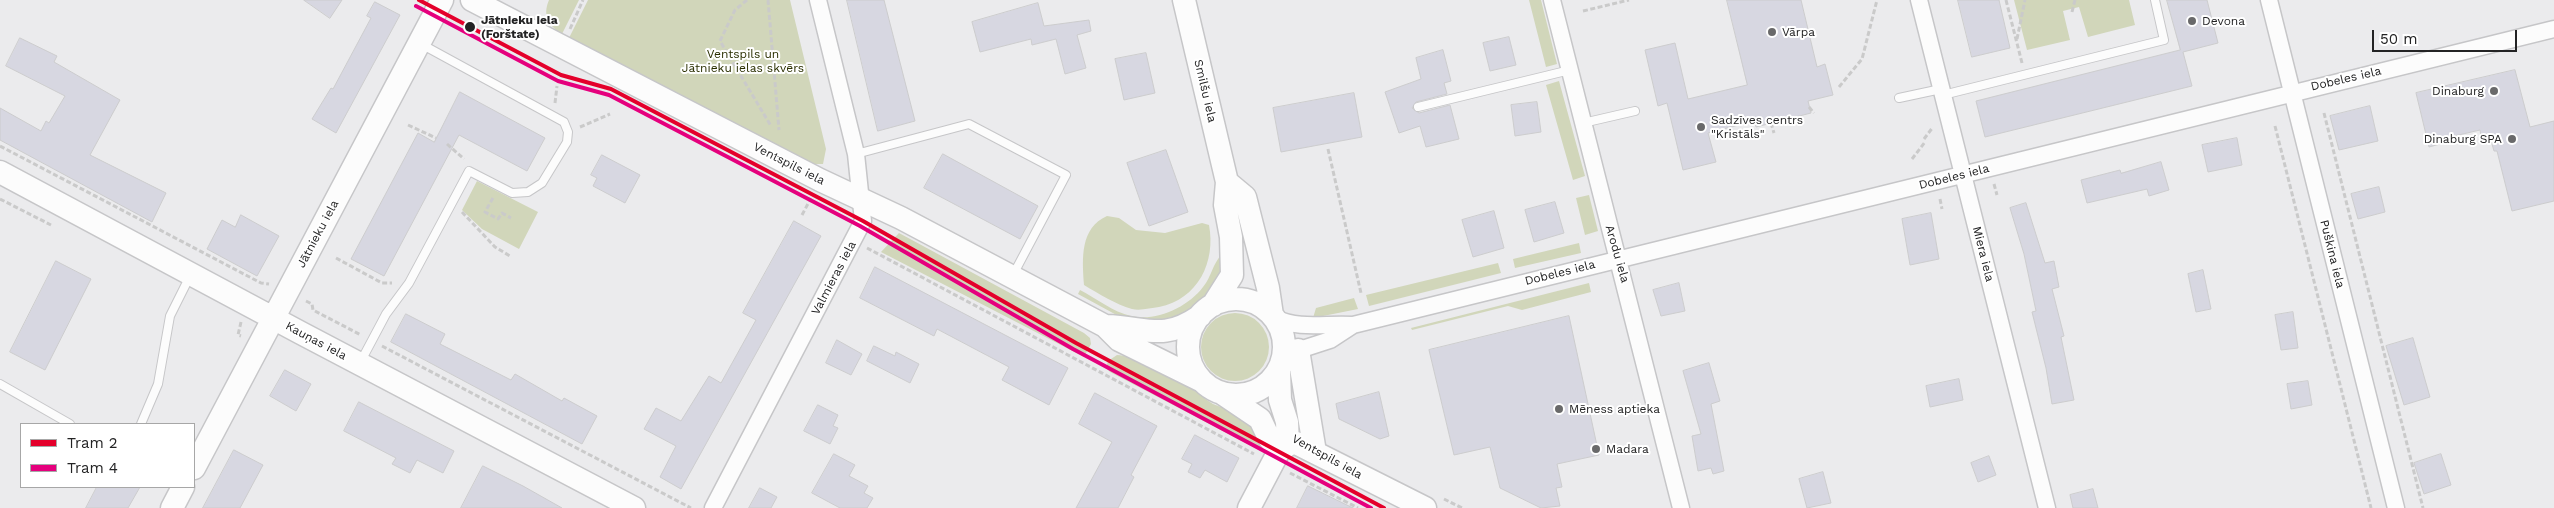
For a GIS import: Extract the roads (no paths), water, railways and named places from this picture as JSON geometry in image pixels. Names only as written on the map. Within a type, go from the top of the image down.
[{"type":"street","name":"Jātnieku iela","points":[[195,466],[442,0]]},
{"type":"street","name":"Ventspils iela","points":[[472,0],[861,200],[901,218],[1105,326],[1120,340],[1202,380]]},
{"type":"street","name":"Valmieras iela","points":[[713,508],[863,221],[856,154],[818,0]]},
{"type":"street","name":"Smilšu iela","points":[[1184,0],[1227,182],[1224,205],[1231,237],[1232,276],[1206,311]]},
{"type":"street","name":"Arodu iela","points":[[1552,0],[1627,287],[1681,508]]},
{"type":"street","name":"Miera iela","points":[[1919,0],[2047,508]]},
{"type":"street","name":"Puškina iela","points":[[2269,0],[2396,508]]},
{"type":"street","name":"Dobeles iela","points":[[1353,325],[1618,258],[1964,175],[2292,92],[2554,29]]},
{"type":"street","name":"Kauņas iela","points":[[0,172],[274,319],[634,508]]},
{"type":"street","points":[[1227,182],[1245,197],[1273,317],[1284,341],[1286,361],[1315,452]]},
{"type":"street","points":[[1250,508],[1278,454],[1260,419],[1202,380],[1193,369],[1189,356],[1188,342],[1192,328],[1206,311],[1227,300],[1243,299],[1258,304],[1273,317],[1300,326],[1328,323],[1353,325]]},
{"type":"street","name":"Ventspils iela","points":[[1105,326],[1162,332],[1182,328],[1206,311]]},
{"type":"street","points":[[1222,394],[1238,396],[1254,392],[1268,384],[1286,361],[1330,340],[1353,325]]},
{"type":"street","name":"Ventspils iela","points":[[1286,361],[1280,400],[1287,422],[1278,454],[1315,452],[1424,508]]},
{"type":"lane","points":[[1899,98],[2025,76],[2164,40],[2155,0]]},
{"type":"lane","points":[[359,364],[386,314],[409,283],[470,171],[512,192],[528,192],[542,184],[566,142],[568,132],[564,122],[420,43]]},
{"type":"lane","points":[[1418,107],[1570,70]]},
{"type":"lane","points":[[1583,122],[1635,111]]},
{"type":"lane","points":[[856,154],[969,124],[1066,175],[1012,277]]},
{"type":"lane","points":[[141,423],[158,384],[170,316],[191,274]]},
{"type":"lane","points":[[0,384],[68,423]]},
{"type":"tram line","name":"2","points":[[419,0],[561,75],[611,89],[863,221],[1076,343],[1384,508]]},
{"type":"tram line","name":"4","points":[[416,6],[558,81],[609,95],[860,226],[1073,349],[1371,508]]},
{"type":"place","name":"Devona","points":[[2192,21]]},
{"type":"place","name":"Jātnieku iela (Forštate)","points":[[470,27]]},
{"type":"place","name":"Vārpa","points":[[1772,32]]},
{"type":"place","name":"Dinaburg","points":[[2494,91]]},
{"type":"place","name":"Sadzīves centrs \"Kristāls\"","points":[[1701,127]]},
{"type":"place","name":"Dinaburg SPA","points":[[2512,139]]},
{"type":"place","name":"Mēness aptieka","points":[[1559,409]]},
{"type":"place","name":"Madara","points":[[1596,449]]},
{"type":"park label","name":"Ventspils un Jātnieku ielas skvērs","points":[[743,61]]}]
